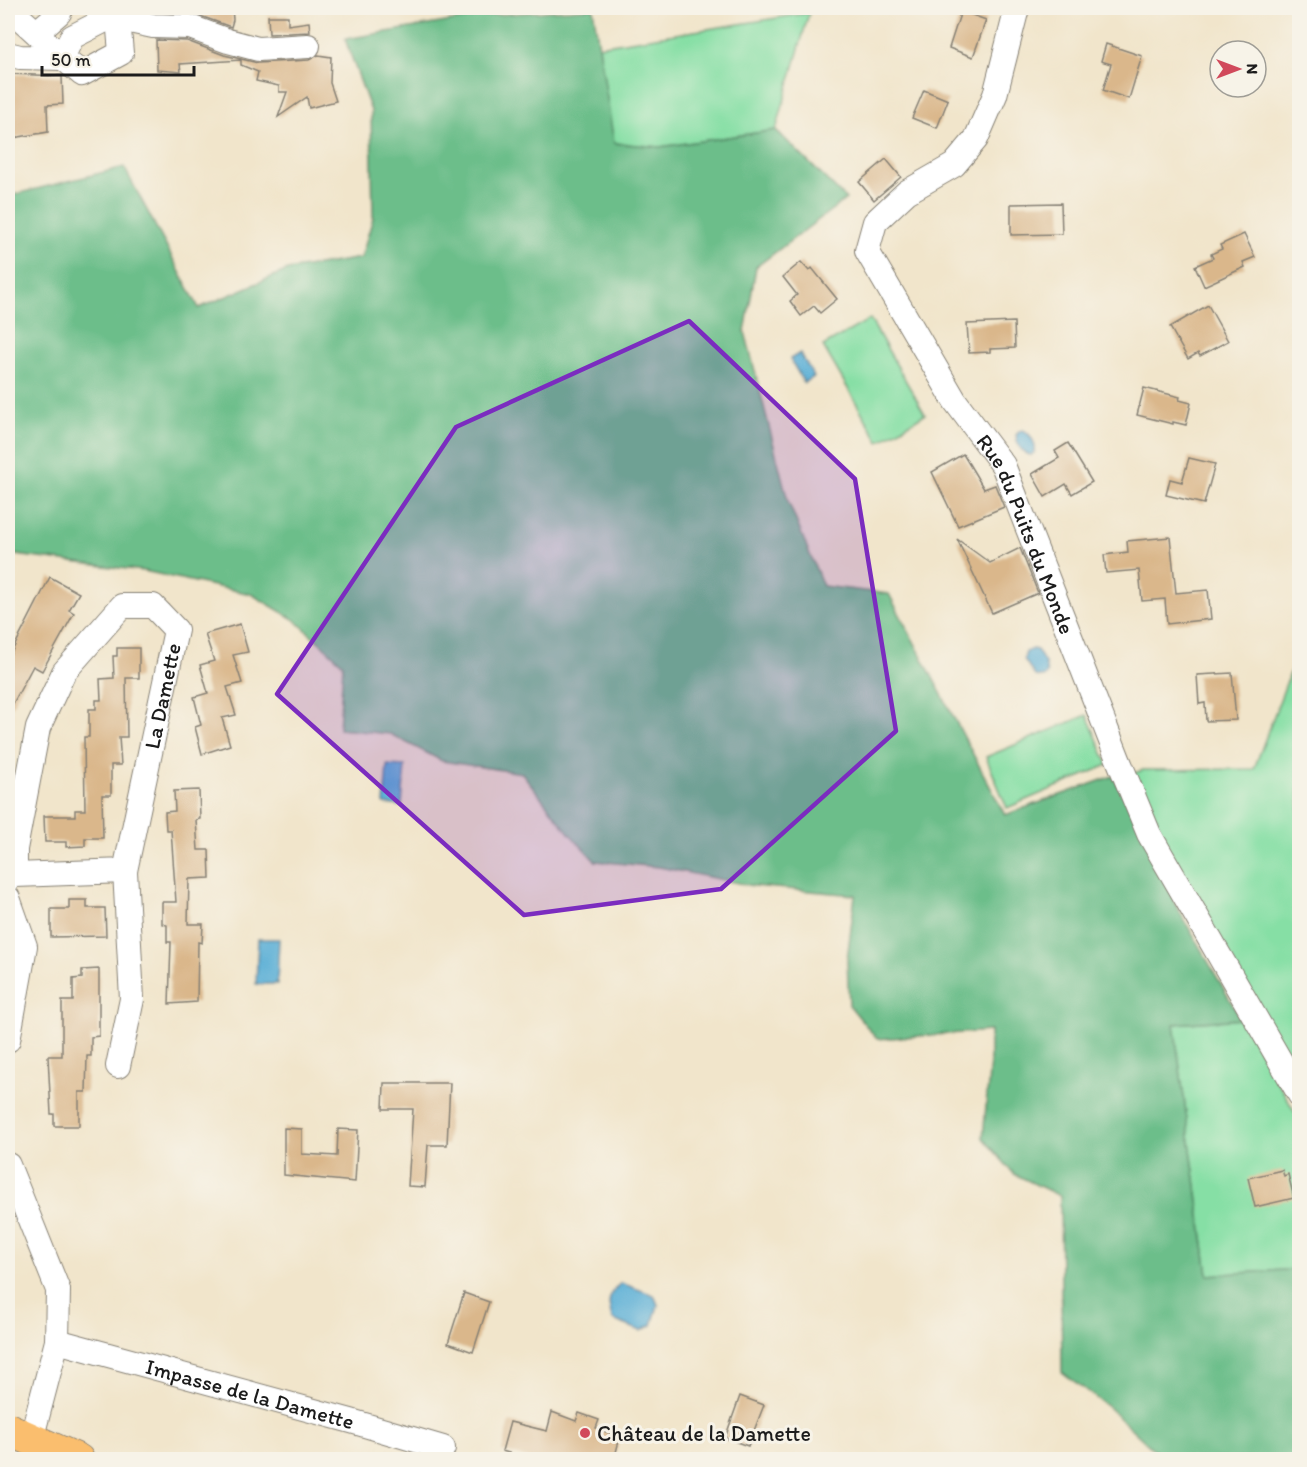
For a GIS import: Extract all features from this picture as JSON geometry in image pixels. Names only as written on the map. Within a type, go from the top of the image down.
[{"type":"main road","points":[[19,1435],[78,1460]]},
{"type":"street","points":[[15,8],[14,13],[82,74],[121,53],[121,13]]},
{"type":"street","points":[[37,32],[59,13],[60,8]]},
{"type":"street","name":"Rue du Puits du Monde","points":[[1017,8],[995,95],[976,140],[954,165],[907,192],[875,222],[867,251],[955,401],[1003,465],[1149,834],[1299,1095]]},
{"type":"street","points":[[62,58],[72,37],[121,13],[153,26],[190,27],[258,49],[308,46]]},
{"type":"street","points":[[8,54],[20,57],[62,58]]},
{"type":"street","name":"La Damette","points":[[10,884],[38,728],[64,672],[122,606],[153,606],[176,630],[125,872],[132,999],[118,1066]]},
{"type":"street","points":[[8,1040],[25,946],[10,884],[125,872]]},
{"type":"street","points":[[8,1165],[58,1290],[57,1341],[19,1435]]},
{"type":"street","name":"Impasse de la Damette","points":[[57,1341],[443,1448]]},
{"type":"highlighted area","points":[[689,321],[855,479],[896,731],[721,889],[524,915],[277,694],[456,427]]},
{"type":"green space","points":[[593,8],[614,143],[660,147],[776,130],[846,199],[756,267],[745,332],[788,501],[823,586],[889,594],[1005,815],[1113,776],[1171,883],[1174,902],[1241,1019],[1174,1024],[1208,1275],[1299,1269],[1299,1459],[1168,1459],[1156,1452],[1109,1408],[1062,1372],[1060,1196],[1014,1174],[983,1138],[990,1062],[990,1031],[877,1039],[849,1005],[847,960],[855,895],[753,886],[659,867],[595,861],[569,833],[522,773],[442,761],[390,734],[339,729],[343,664],[295,620],[251,594],[144,571],[8,554],[8,196],[124,167],[199,308],[288,270],[361,258],[373,218],[371,111],[345,39],[481,16]]},
{"type":"green space","points":[[809,13],[776,130],[660,147],[613,143],[599,46]]},
{"type":"green space","points":[[870,319],[925,414],[879,442],[823,346]]},
{"type":"green space","points":[[1299,649],[1299,1074],[1154,833],[1132,774],[1143,770],[1254,769]]},
{"type":"green space","points":[[1087,715],[1108,765],[1007,808],[986,757]]},
{"type":"green space","points":[[1241,1019],[1299,1119],[1299,1269],[1208,1275],[1174,1024]]},
{"type":"water","points":[[800,353],[814,377],[804,383],[790,359]]},
{"type":"water","points":[[1023,430],[1034,443],[1035,452],[1031,455],[1020,448],[1017,441],[1016,435]]},
{"type":"water","points":[[1032,649],[1037,650],[1045,663],[1047,674],[1043,677],[1035,676],[1024,659],[1026,652]]},
{"type":"water","points":[[387,765],[405,766],[402,806],[384,804]]},
{"type":"water","points":[[258,939],[279,939],[277,984],[256,984]]},
{"type":"water","points":[[621,1283],[654,1295],[658,1305],[652,1325],[641,1331],[613,1320],[610,1309],[611,1295]]},
{"type":"building","points":[[156,8],[232,8],[233,20],[231,27],[195,14],[156,12]]},
{"type":"building","points":[[961,11],[986,20],[973,57],[949,48]]},
{"type":"building","points":[[268,16],[288,16],[288,25],[309,22],[310,32],[269,34]]},
{"type":"building","points":[[156,40],[187,41],[224,55],[258,63],[309,60],[318,55],[331,57],[330,83],[336,101],[309,108],[307,97],[278,117],[287,92],[279,92],[279,86],[256,81],[258,72],[241,65],[241,60],[180,64],[181,72],[157,70]]},
{"type":"building","points":[[1106,44],[1142,56],[1129,99],[1103,90],[1111,64],[1101,61]]},
{"type":"building","points":[[8,74],[62,76],[63,104],[47,105],[48,132],[13,138],[8,133]]},
{"type":"building","points":[[924,90],[948,100],[937,128],[912,118]]},
{"type":"building","points":[[886,159],[901,177],[874,200],[859,182]]},
{"type":"building","points":[[1061,203],[1062,234],[1011,235],[1011,204]]},
{"type":"building","points":[[1244,234],[1255,257],[1243,262],[1245,267],[1204,286],[1195,266],[1213,258],[1211,254],[1222,249],[1220,245]]},
{"type":"building","points":[[801,262],[809,271],[812,268],[837,299],[820,313],[814,306],[801,316],[790,301],[797,295],[783,277]]},
{"type":"building","points":[[1208,305],[1228,341],[1200,356],[1198,353],[1188,359],[1170,327]]},
{"type":"building","points":[[1014,322],[1015,348],[969,353],[967,324]]},
{"type":"building","points":[[1144,388],[1180,397],[1179,400],[1191,403],[1186,425],[1137,415]]},
{"type":"building","points":[[1068,443],[1092,482],[1072,494],[1066,484],[1045,497],[1032,474],[1059,458],[1055,451]]},
{"type":"building","points":[[963,454],[984,489],[995,485],[1004,507],[958,526],[932,472]]},
{"type":"building","points":[[1189,458],[1215,464],[1204,504],[1166,495],[1170,479],[1182,482]]},
{"type":"building","points":[[1170,537],[1176,593],[1208,590],[1211,619],[1167,624],[1165,599],[1142,601],[1139,570],[1106,573],[1104,555],[1128,552],[1127,541]]},
{"type":"building","points":[[957,539],[990,563],[1020,548],[1038,593],[992,613]]},
{"type":"building","points":[[50,577],[79,593],[69,610],[74,613],[42,671],[33,666],[8,713],[8,659]]},
{"type":"building","points":[[240,624],[248,652],[233,655],[242,683],[227,687],[236,715],[222,718],[230,745],[202,754],[195,727],[201,725],[194,697],[208,693],[200,665],[214,661],[205,634]]},
{"type":"building","points":[[117,648],[139,648],[139,678],[126,678],[127,737],[119,737],[121,765],[111,765],[111,795],[102,795],[103,838],[85,838],[85,846],[66,847],[66,842],[45,842],[44,816],[75,816],[75,810],[85,810],[84,737],[89,737],[89,709],[96,709],[96,700],[101,700],[100,679],[114,678],[113,656],[117,656]]},
{"type":"building","points":[[1232,673],[1236,720],[1206,721],[1205,703],[1199,704],[1197,675]]},
{"type":"building","points":[[199,790],[200,819],[196,820],[198,850],[209,850],[210,878],[189,879],[188,924],[203,924],[202,943],[198,942],[197,1002],[169,1004],[171,942],[167,942],[167,925],[162,924],[162,902],[176,902],[171,830],[166,830],[165,812],[175,811],[174,791]]},
{"type":"building","points":[[69,900],[87,900],[87,908],[105,908],[106,936],[51,937],[51,909],[69,909]]},
{"type":"building","points":[[99,969],[99,1036],[91,1037],[91,1056],[87,1056],[86,1092],[79,1092],[79,1126],[54,1126],[54,1114],[51,1114],[48,1056],[62,1056],[62,1001],[73,1001],[73,979],[82,978],[82,970]]},
{"type":"building","points":[[384,1083],[450,1083],[447,1145],[428,1145],[425,1187],[408,1186],[413,1109],[383,1109]]},
{"type":"building","points":[[284,1128],[302,1129],[302,1154],[337,1156],[338,1129],[358,1130],[355,1182],[284,1175]]},
{"type":"building","points":[[1282,1170],[1284,1176],[1288,1174],[1294,1198],[1255,1207],[1248,1178]]},
{"type":"building","points":[[464,1293],[489,1302],[473,1352],[448,1343]]},
{"type":"building","points":[[740,1396],[764,1405],[748,1446],[725,1438]]},
{"type":"building","points":[[552,1412],[576,1421],[579,1413],[599,1420],[596,1428],[620,1437],[614,1460],[533,1460],[502,1451],[510,1422],[547,1431]]},
{"type":"place","name":"Château de la Damette","points":[[585,1433]]}]
